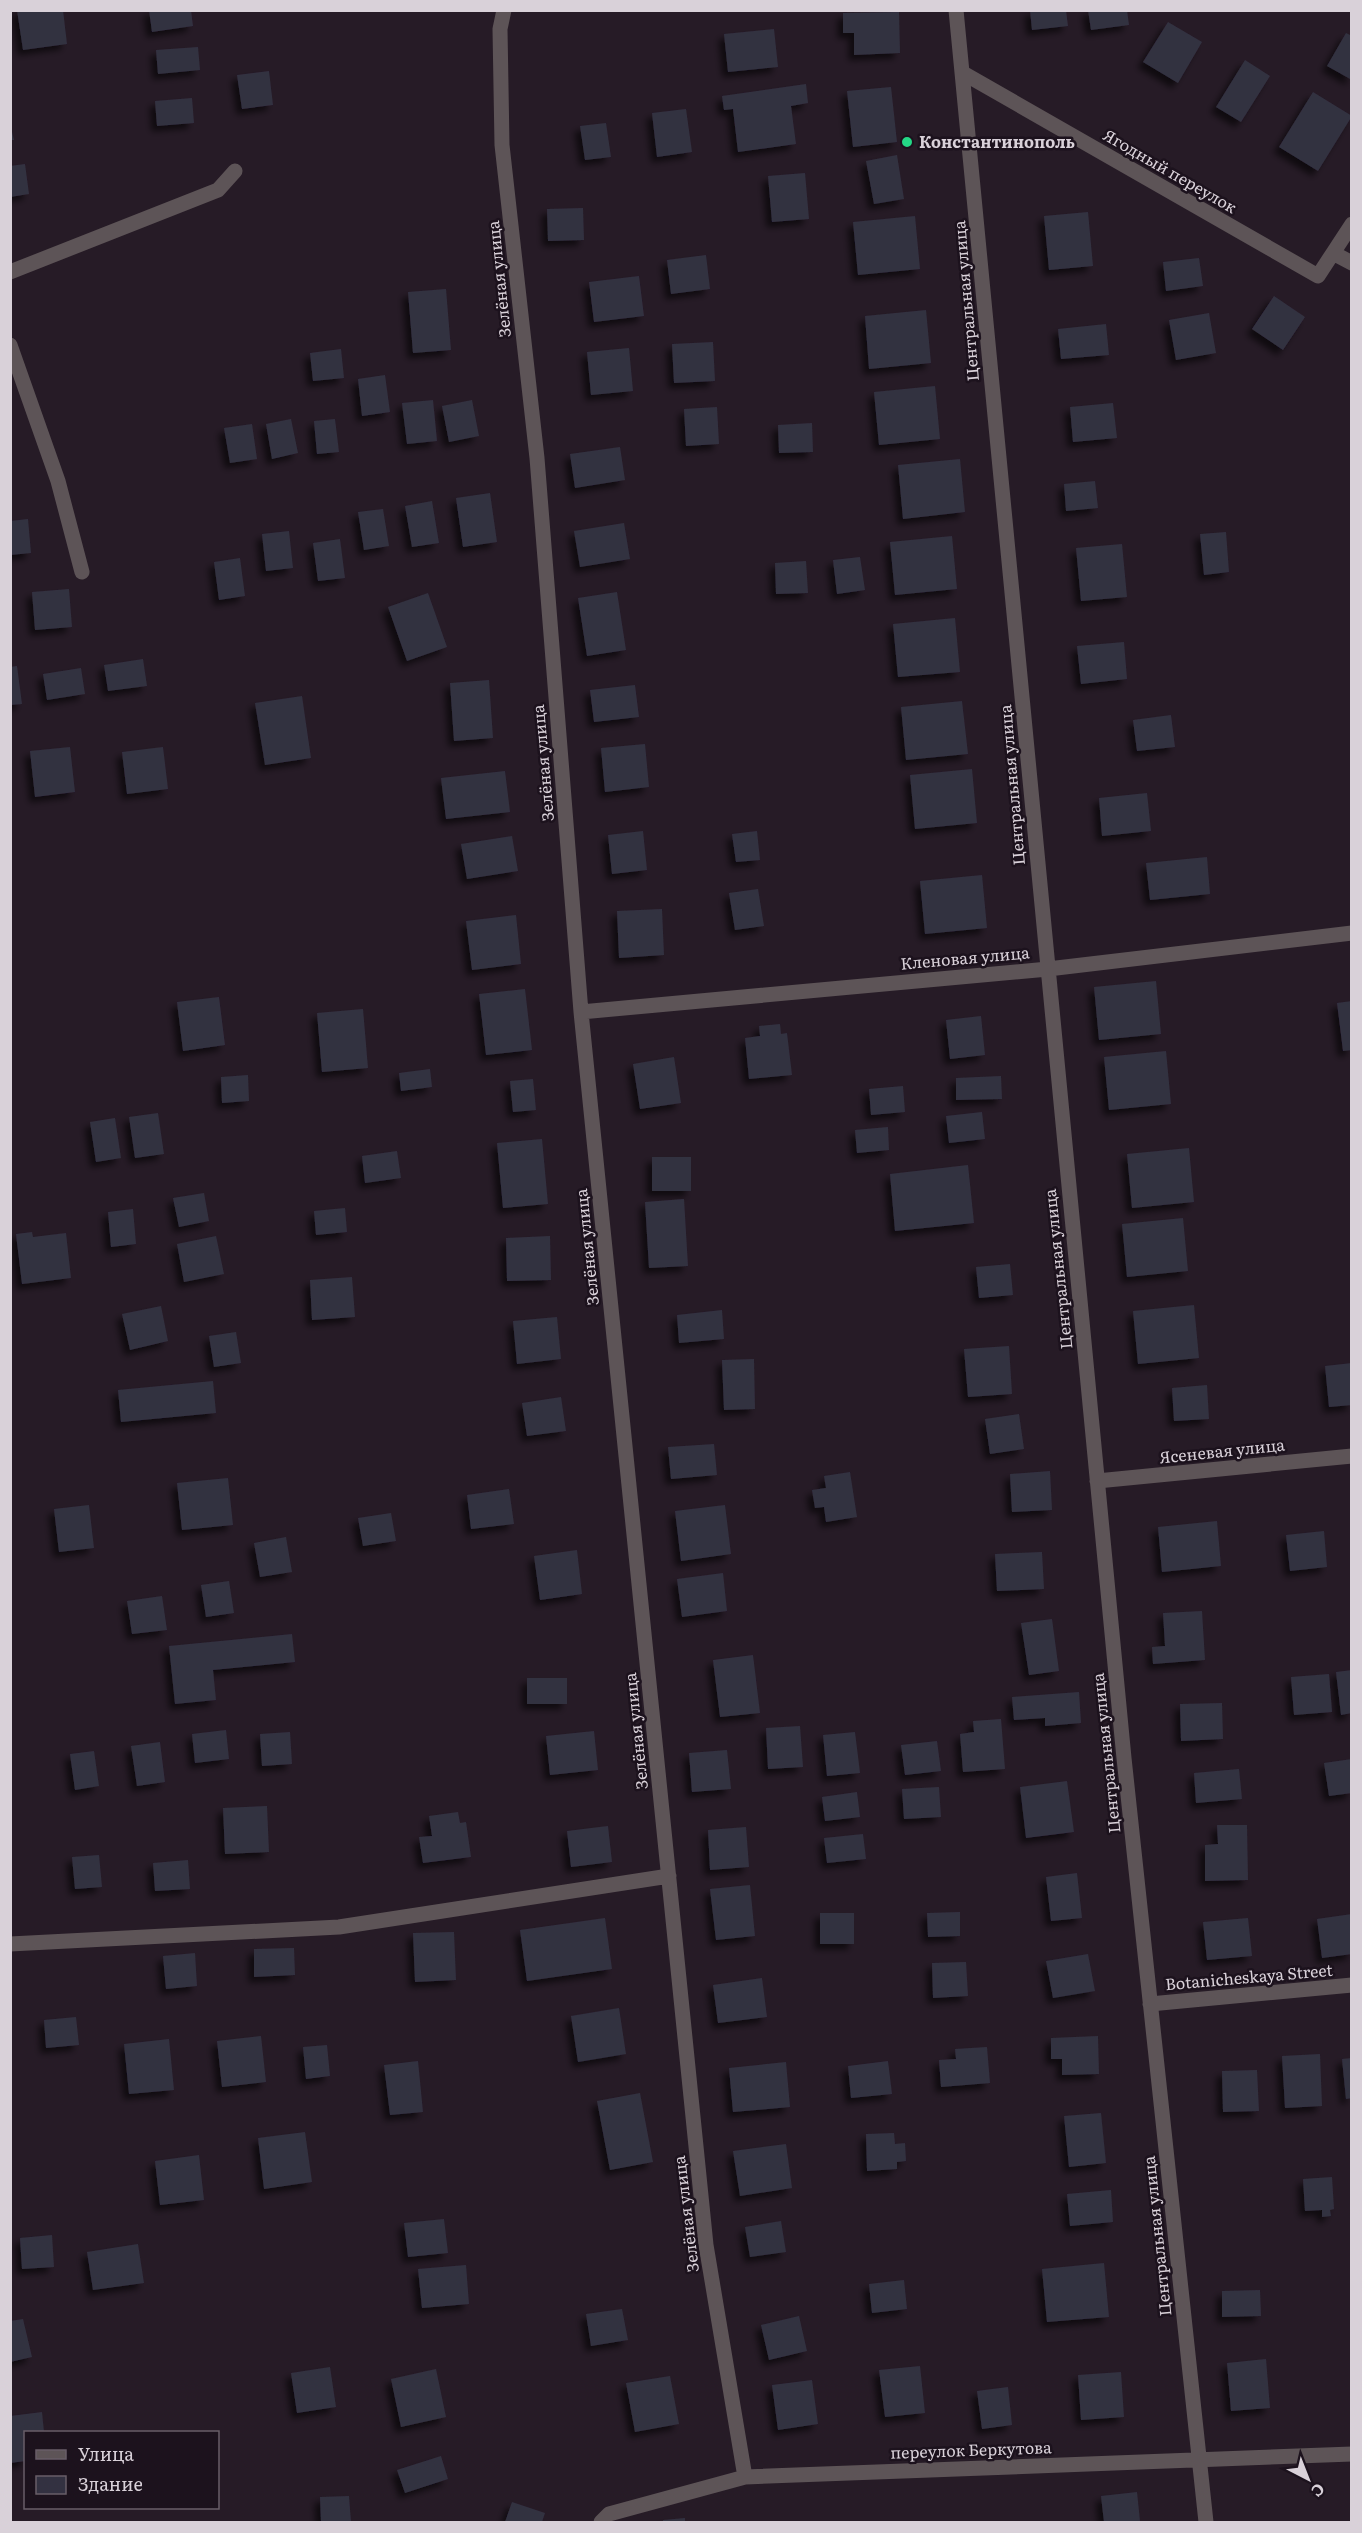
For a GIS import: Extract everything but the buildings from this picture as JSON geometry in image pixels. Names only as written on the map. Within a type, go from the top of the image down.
[{"type":"street","name":"Зелёная улица","points":[[504,10],[500,29],[502,145],[537,458],[581,1012],[706,2245],[745,2477]]},
{"type":"street","name":"Центральная улица","points":[[956,10],[1097,1481],[1206,2523]]},
{"type":"street","name":"Ягодный переулок","points":[[963,73],[1318,276],[1333,253]]},
{"type":"street","points":[[10,272],[218,190],[235,171]]},
{"type":"street","points":[[1352,224],[1333,253],[1352,263]]},
{"type":"street","points":[[10,345],[58,481],[82,572]]},
{"type":"street","name":"Кленовая улица","points":[[581,1012],[1048,969],[1352,933]]},
{"type":"street","name":"Ясеневая улица","points":[[1097,1481],[1352,1456]]},
{"type":"street","points":[[10,1944],[339,1927],[669,1876]]},
{"type":"street","name":"Botanicheskaya Street","points":[[1150,2004],[1352,1985]]},
{"type":"street","name":"переулок Беркутова","points":[[601,2523],[609,2514],[745,2477],[1352,2454]]},
{"type":"place","name":"Константинополь","points":[[907,142]]}]
